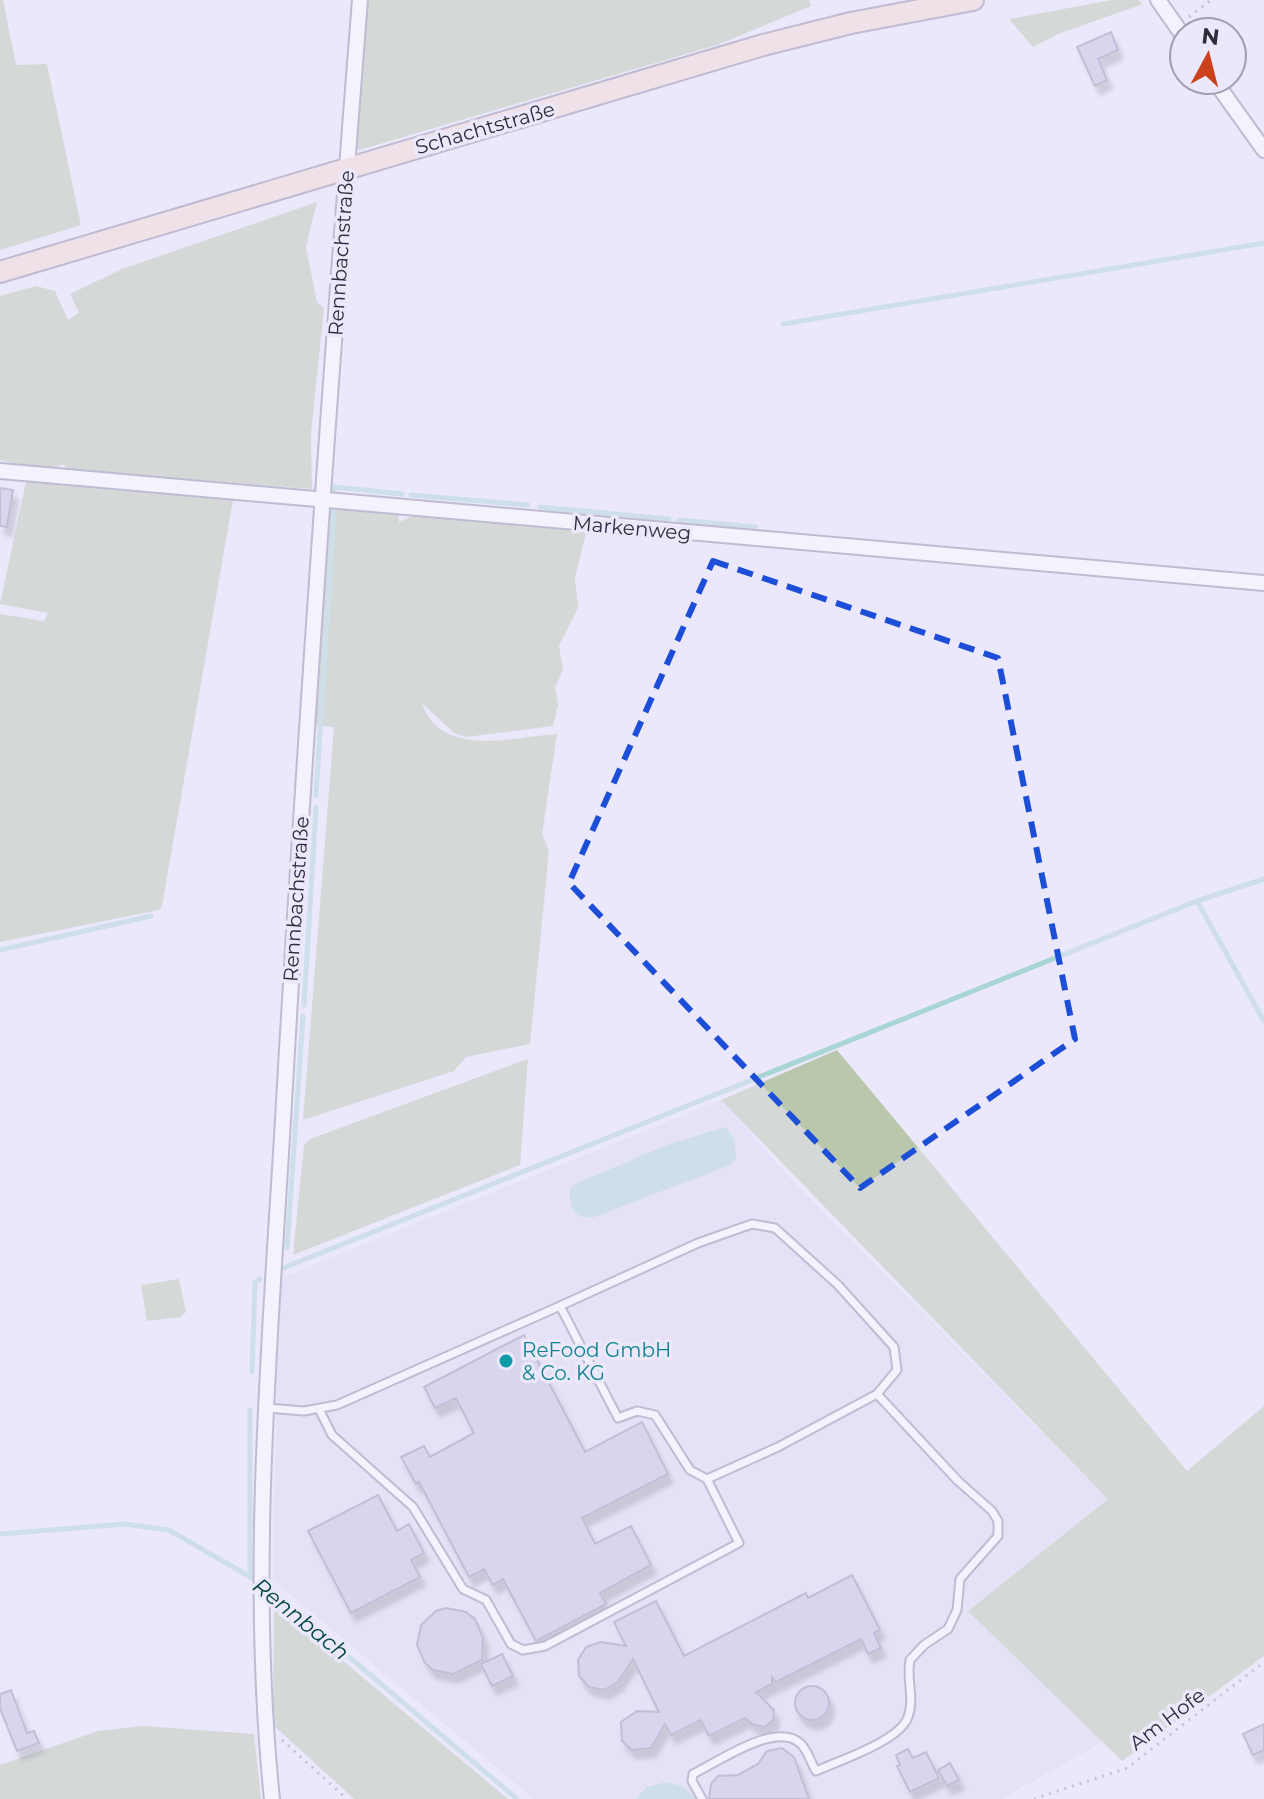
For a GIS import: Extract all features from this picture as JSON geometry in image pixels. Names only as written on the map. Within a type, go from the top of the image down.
[{"type":"street","name":"Rennbachstraße","points":[[272,1799],[265,1727],[263,1616],[267,1408],[322,499],[360,0]]},
{"type":"street","name":"Schachtstraße","points":[[0,272],[763,45],[851,23],[973,0]]},
{"type":"street","points":[[1225,96],[1264,150]]},
{"type":"street","name":"Markenweg","points":[[0,471],[1264,583]]},
{"type":"lane","points":[[267,1408],[319,1409],[361,1396],[698,1243],[752,1224],[775,1228],[838,1285],[894,1347],[897,1370],[877,1394],[707,1479]]},
{"type":"lane","points":[[319,1409],[326,1427],[340,1443],[413,1507],[463,1589],[486,1600],[511,1644],[523,1650],[545,1646],[739,1543],[707,1479],[690,1470],[655,1415],[637,1411],[618,1418],[560,1306]]},
{"type":"lane","points":[[702,1799],[692,1781],[693,1774],[770,1736],[785,1736],[801,1744],[816,1771],[888,1738],[904,1724],[909,1710],[910,1660],[924,1645],[948,1629],[957,1610],[960,1579],[998,1536],[998,1521],[992,1511],[958,1481],[877,1394]]},
{"type":"path","points":[[1196,16],[1211,0]]},
{"type":"path","name":"Am Hofe","points":[[1034,1799],[1127,1768],[1264,1662]]},
{"type":"path","points":[[265,1727],[347,1799]]},
{"type":"highlighted area","points":[[713,561],[998,658],[1075,1039],[860,1188],[569,883]]},
{"type":"shaded area","points":[[0,0],[3,0],[16,65],[47,64],[81,225],[0,250]]},
{"type":"shaded area","points":[[366,0],[809,0],[811,6],[717,45],[356,151]]},
{"type":"shaded area","points":[[1112,0],[1138,0],[1143,4],[1058,34],[1033,47],[1009,19]]},
{"type":"shaded area","points":[[317,202],[306,247],[317,302],[324,308],[311,434],[312,489],[68,470],[63,464],[49,471],[0,460],[0,296],[36,286],[55,291],[68,320],[79,313],[70,294],[122,269]]},
{"type":"shaded area","points":[[26,482],[233,500],[162,906],[159,910],[0,942],[0,614],[44,621],[48,613],[0,604]]},
{"type":"shaded area","points":[[330,506],[398,510],[399,522],[417,514],[587,529],[575,577],[578,608],[559,646],[563,670],[555,687],[558,705],[553,726],[466,737],[454,733],[422,703],[431,721],[445,732],[461,738],[480,741],[557,734],[542,834],[549,851],[530,1044],[466,1057],[454,1071],[303,1120],[334,727],[314,725],[327,509]]},
{"type":"shaded area","points":[[837,1050],[1187,1471],[1264,1406],[1264,1656],[1122,1761],[968,1611],[1108,1499],[721,1100]]},
{"type":"shaded area","points":[[528,1059],[520,1165],[293,1255],[304,1145],[310,1139]]},
{"type":"shaded area","points":[[721,1100],[793,1181],[1108,1499],[968,1611],[1103,1742],[1001,1799],[534,1799],[273,1580],[279,1279]]},
{"type":"shaded area","points":[[725,1127],[734,1139],[736,1158],[730,1165],[594,1217],[577,1214],[571,1205],[571,1186],[667,1145]]},
{"type":"shaded area","points":[[179,1279],[186,1312],[180,1317],[147,1321],[141,1285]]},
{"type":"shaded area","points":[[274,1603],[508,1799],[354,1799],[273,1725]]},
{"type":"shaded area","points":[[143,1726],[254,1734],[261,1799],[0,1799],[0,1765],[98,1731]]},
{"type":"shaded area","points":[[666,1782],[684,1787],[696,1799],[636,1799],[647,1787]]},
{"type":"building","points":[[1111,32],[1118,50],[1098,59],[1107,80],[1095,86],[1077,47]]},
{"type":"building","points":[[0,488],[13,490],[7,527],[0,526]]},
{"type":"building","points":[[524,1335],[585,1452],[642,1422],[668,1474],[582,1518],[595,1544],[631,1526],[651,1565],[600,1593],[606,1604],[536,1641],[503,1579],[493,1585],[484,1569],[469,1577],[419,1482],[416,1484],[401,1457],[424,1446],[430,1457],[474,1433],[456,1398],[435,1408],[424,1387]]},
{"type":"building","points":[[378,1495],[397,1531],[409,1524],[424,1553],[411,1560],[420,1577],[351,1613],[308,1531]]},
{"type":"building","points":[[852,1575],[880,1630],[874,1633],[881,1648],[868,1654],[861,1639],[776,1682],[772,1677],[772,1684],[756,1692],[774,1710],[773,1720],[765,1727],[754,1725],[745,1718],[709,1736],[701,1720],[671,1735],[665,1724],[651,1748],[632,1750],[622,1741],[621,1722],[637,1711],[659,1712],[633,1659],[618,1682],[604,1690],[589,1687],[579,1676],[578,1660],[586,1647],[601,1642],[626,1646],[614,1622],[656,1601],[684,1656],[806,1593],[808,1598]]},
{"type":"building","points":[[446,1608],[466,1612],[475,1619],[483,1638],[482,1660],[453,1674],[433,1670],[425,1663],[417,1645],[421,1625],[436,1611]]},
{"type":"building","points":[[502,1654],[513,1676],[492,1686],[481,1664]]},
{"type":"building","points":[[812,1686],[824,1691],[829,1703],[824,1715],[812,1720],[800,1715],[795,1703],[800,1691]]},
{"type":"building","points":[[11,1690],[27,1733],[34,1731],[39,1743],[17,1751],[0,1708],[0,1694]]},
{"type":"building","points":[[1264,1724],[1264,1750],[1253,1755],[1243,1734]]},
{"type":"building","points":[[782,1748],[794,1757],[809,1799],[709,1799],[711,1784],[718,1776],[738,1775],[758,1764],[767,1751]]},
{"type":"building","points":[[908,1749],[913,1758],[926,1752],[939,1778],[910,1792],[897,1766],[900,1765],[896,1755]]},
{"type":"building","points":[[950,1763],[959,1780],[947,1786],[938,1770]]},
{"type":"waterway","points":[[783,324],[1264,243]]},
{"type":"waterway","points":[[334,491],[335,487],[402,494]]},
{"type":"waterway","points":[[411,495],[528,505]]},
{"type":"waterway","points":[[316,795],[334,507]]},
{"type":"waterway","points":[[540,507],[669,519]]},
{"type":"waterway","points":[[679,520],[756,527]]},
{"type":"waterway","points":[[304,1005],[316,807]]},
{"type":"waterway","points":[[281,1269],[1197,901],[1264,879]]},
{"type":"waterway","points":[[1197,901],[1264,1021]]},
{"type":"waterway","points":[[0,950],[151,916]]},
{"type":"waterway","points":[[287,1248],[303,1016]]},
{"type":"waterway","points":[[252,1372],[255,1283],[260,1279]]},
{"type":"waterway","points":[[250,1410],[250,1577]]},
{"type":"waterway","name":"Rennbach","points":[[0,1534],[125,1524],[169,1530],[264,1585],[517,1799]]},
{"type":"place","name":"ReFood GmbH & Co. KG","points":[[506,1361]]}]
